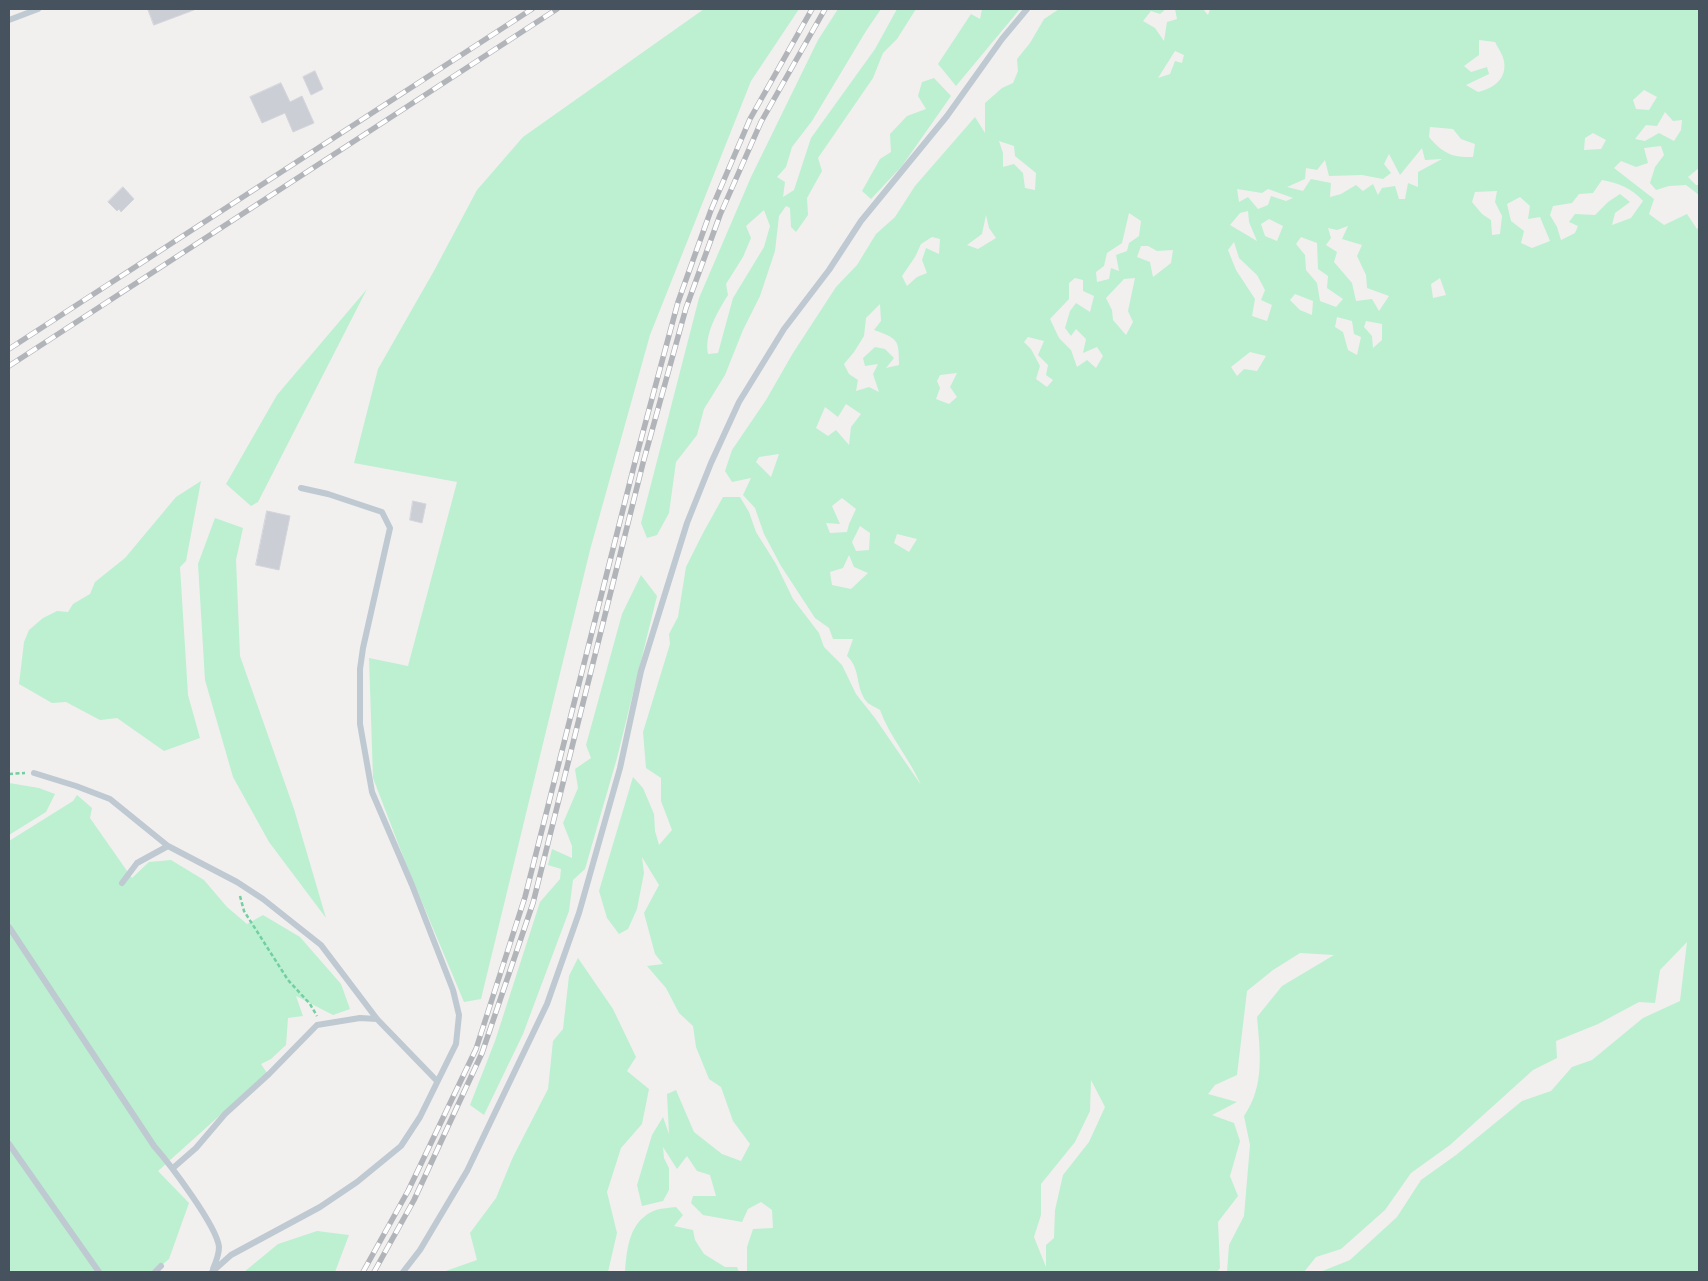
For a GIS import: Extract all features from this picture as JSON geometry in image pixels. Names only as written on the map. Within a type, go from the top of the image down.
[{"type":"lane","points":[[9,20],[38,9]]},
{"type":"lane","points":[[403,1272],[420,1250],[467,1172],[547,1004],[579,913],[620,768],[641,671],[687,523],[711,463],[739,402],[784,329],[829,270],[861,221],[947,116],[1002,39],[1027,9]]},
{"type":"lane","points":[[212,1272],[231,1255],[320,1207],[357,1182],[402,1146],[420,1117],[456,1044],[459,1015],[454,990],[372,792],[360,724],[360,669],[362,655],[390,528],[382,512],[328,494],[301,488]]},
{"type":"lane","points":[[34,773],[110,799],[168,846],[236,882],[263,899],[321,945],[377,1019],[437,1081]]},
{"type":"lane","points":[[122,883],[137,863],[168,846]]},
{"type":"lane","points":[[9,927],[148,1137],[173,1168],[214,1232],[219,1245],[218,1259],[212,1272]]},
{"type":"lane","points":[[173,1168],[196,1148],[225,1114],[269,1074],[317,1025],[360,1018],[377,1019]]},
{"type":"lane","points":[[9,1144],[100,1272]]},
{"type":"lane","points":[[155,1272],[161,1266]]},
{"type":"path","points":[[9,774],[34,773]]},
{"type":"path","points":[[236,882],[244,911],[288,980],[317,1014],[317,1025]]},
{"type":"green space","points":[[704,9],[799,9],[751,81],[650,335],[590,550],[481,999],[464,1002],[406,864],[373,778],[369,658],[408,666],[457,482],[354,463],[378,369],[477,190],[523,137]]},
{"type":"green space","points":[[838,9],[881,9],[812,121],[792,147],[786,167],[777,177],[785,182],[783,197],[794,190],[811,138],[875,49],[897,9],[916,9],[897,39],[883,53],[873,78],[818,158],[822,171],[807,198],[808,215],[796,232],[791,227],[790,208],[786,206],[779,216],[775,251],[760,296],[743,330],[725,375],[704,409],[697,435],[676,462],[669,513],[657,535],[647,538],[641,523],[699,298],[751,177],[818,40]],"holes":[[[764,210],[770,226],[764,247],[733,298],[718,353],[708,354],[707,346],[710,331],[716,315],[728,295],[726,284],[743,257],[751,238],[746,226]]]},
{"type":"green space","points":[[982,9],[1020,9],[956,86],[938,64],[971,14],[980,19]]},
{"type":"green space","points":[[1059,9],[1166,9],[1160,14],[1151,11],[1143,21],[1155,28],[1164,41],[1167,22],[1177,19],[1175,9],[1203,9],[1208,15],[1210,9],[1699,9],[1699,168],[1688,177],[1696,185],[1699,185],[1699,195],[1686,185],[1669,186],[1656,190],[1650,183],[1655,167],[1664,155],[1661,146],[1644,148],[1648,163],[1636,167],[1621,161],[1614,168],[1654,199],[1649,214],[1664,225],[1687,214],[1697,229],[1699,227],[1699,1272],[1320,1272],[1350,1260],[1397,1217],[1421,1180],[1456,1155],[1522,1101],[1551,1091],[1572,1067],[1592,1060],[1643,1018],[1680,1001],[1687,942],[1660,970],[1655,1003],[1639,1002],[1598,1024],[1556,1041],[1557,1058],[1533,1070],[1450,1145],[1411,1173],[1385,1210],[1341,1249],[1316,1257],[1304,1272],[1227,1272],[1229,1245],[1244,1216],[1250,1145],[1244,1116],[1251,1105],[1255,1093],[1260,1068],[1257,1017],[1282,986],[1334,955],[1300,953],[1273,970],[1247,991],[1237,1075],[1215,1085],[1208,1094],[1237,1102],[1212,1115],[1234,1123],[1240,1141],[1230,1176],[1238,1196],[1218,1222],[1220,1268],[1217,1272],[747,1272],[747,1247],[753,1229],[773,1228],[772,1210],[761,1202],[748,1209],[742,1222],[703,1215],[691,1203],[693,1196],[716,1196],[710,1175],[697,1171],[687,1156],[677,1169],[663,1147],[664,1158],[669,1168],[669,1190],[663,1201],[642,1206],[637,1185],[652,1135],[663,1117],[669,1134],[667,1094],[676,1090],[694,1132],[722,1154],[741,1161],[750,1144],[733,1121],[721,1087],[709,1079],[696,1047],[693,1026],[679,1013],[666,988],[647,966],[663,964],[655,954],[644,913],[659,885],[642,857],[644,873],[637,909],[628,929],[619,934],[607,918],[599,891],[633,777],[643,788],[654,814],[655,831],[659,845],[672,830],[661,801],[661,778],[646,768],[643,732],[670,644],[669,634],[678,617],[686,567],[723,497],[740,497],[749,512],[756,532],[776,564],[793,599],[819,633],[824,647],[842,665],[856,694],[875,718],[921,785],[880,710],[867,702],[860,689],[854,666],[847,656],[853,639],[833,639],[829,628],[815,618],[781,566],[764,534],[755,508],[743,495],[751,478],[732,482],[725,471],[732,450],[766,400],[793,353],[836,287],[857,265],[876,234],[895,217],[915,186],[975,117],[985,133],[985,103],[1002,88],[1013,83],[1018,71],[1017,59],[1030,43],[1044,19]],"holes":[[[1479,40],[1495,42],[1502,54],[1503,73],[1498,82],[1478,92],[1466,85],[1489,74],[1487,67],[1471,72],[1464,66],[1479,55]],[[1175,51],[1184,55],[1182,63],[1175,61],[1170,74],[1158,78]],[[1644,90],[1657,97],[1649,110],[1636,109],[1633,100]],[[1665,112],[1673,121],[1682,120],[1681,130],[1674,141],[1659,133],[1645,141],[1635,139],[1646,125],[1657,126]],[[1430,127],[1453,129],[1461,139],[1475,144],[1473,157],[1460,157],[1443,151],[1429,137]],[[1593,133],[1606,140],[1601,149],[1584,150],[1585,138]],[[999,141],[1014,146],[1015,156],[1036,173],[1035,190],[1025,188],[1023,173],[1014,164],[1003,167],[1003,153]],[[1422,148],[1425,160],[1442,159],[1418,172],[1418,187],[1408,183],[1405,199],[1399,199],[1395,186],[1382,188],[1378,195],[1373,184],[1363,191],[1356,185],[1341,194],[1330,197],[1331,183],[1311,179],[1303,191],[1287,187],[1305,179],[1306,168],[1317,170],[1325,160],[1329,176],[1362,175],[1383,179],[1391,173],[1384,164],[1389,154],[1400,175]],[[1602,180],[1624,187],[1643,201],[1631,218],[1612,225],[1615,213],[1630,202],[1620,194],[1608,202],[1595,215],[1575,214],[1569,222],[1578,226],[1575,233],[1561,240],[1557,227],[1550,215],[1553,206],[1572,203],[1579,194],[1593,193]],[[1237,189],[1262,193],[1268,189],[1293,198],[1286,201],[1271,196],[1268,205],[1258,209],[1248,197],[1239,202]],[[1497,191],[1495,202],[1502,216],[1500,234],[1492,235],[1491,220],[1482,214],[1472,202],[1475,192]],[[1520,197],[1530,206],[1528,219],[1540,217],[1550,241],[1532,248],[1521,243],[1524,231],[1511,221],[1507,204]],[[1248,211],[1249,222],[1257,241],[1230,225],[1240,213]],[[1129,213],[1141,221],[1139,236],[1129,243],[1127,251],[1116,255],[1119,271],[1111,268],[1109,279],[1097,282],[1096,272],[1104,266],[1107,253],[1122,243]],[[986,215],[989,228],[996,238],[978,249],[967,245],[982,234]],[[1269,219],[1283,226],[1277,241],[1265,236],[1261,224]],[[1348,226],[1342,239],[1362,245],[1357,256],[1366,275],[1367,288],[1389,296],[1379,311],[1372,299],[1356,301],[1352,283],[1334,262],[1337,252],[1326,245],[1331,238],[1328,228],[1337,230]],[[932,237],[940,239],[939,254],[926,248],[922,260],[927,273],[917,277],[907,286],[902,276],[921,244]],[[1301,237],[1317,243],[1318,269],[1328,276],[1327,288],[1343,299],[1336,307],[1320,301],[1317,283],[1306,270],[1305,255],[1296,244]],[[1234,242],[1239,258],[1257,275],[1265,290],[1261,300],[1272,305],[1267,321],[1252,316],[1255,299],[1236,270],[1228,250]],[[1141,246],[1148,246],[1157,251],[1173,250],[1171,263],[1153,277],[1150,262],[1137,257]],[[1075,278],[1083,280],[1083,291],[1094,296],[1090,312],[1076,303],[1070,311],[1065,328],[1071,336],[1076,329],[1086,339],[1083,353],[1097,347],[1103,356],[1096,368],[1087,360],[1077,367],[1071,350],[1059,338],[1050,319],[1069,299],[1069,283]],[[1135,278],[1128,311],[1133,322],[1126,335],[1113,320],[1112,310],[1106,298],[1124,279]],[[1440,278],[1446,295],[1433,298],[1431,284]],[[1295,294],[1313,301],[1312,315],[1300,310],[1290,300]],[[880,304],[881,321],[874,330],[896,341],[899,365],[886,368],[894,358],[885,349],[875,347],[863,358],[865,366],[878,364],[873,374],[879,392],[869,387],[856,391],[858,380],[849,374],[844,364],[864,336],[866,318]],[[1337,317],[1352,321],[1354,334],[1361,337],[1357,355],[1348,350],[1343,332],[1335,327]],[[1366,321],[1382,324],[1382,340],[1373,348],[1372,336],[1364,327]],[[1028,337],[1044,341],[1038,355],[1048,365],[1046,375],[1053,380],[1047,387],[1036,379],[1040,366],[1031,349],[1024,342]],[[1250,352],[1266,356],[1257,371],[1244,369],[1237,376],[1231,367]],[[957,373],[950,387],[957,397],[949,404],[936,399],[940,388],[937,381],[940,375]],[[846,404],[861,414],[851,427],[849,445],[836,430],[828,436],[816,428],[825,407],[838,417]],[[779,454],[771,477],[756,462],[759,457]],[[842,498],[856,509],[847,532],[830,533],[826,523],[840,524],[832,506]],[[860,526],[870,533],[869,550],[856,551],[852,542]],[[897,534],[917,539],[909,552],[894,543]],[[849,555],[854,567],[868,573],[851,589],[832,585],[830,572],[843,568]],[[1091,1080],[1105,1107],[1089,1142],[1063,1175],[1055,1210],[1054,1238],[1046,1245],[1046,1267],[1034,1237],[1041,1215],[1041,1184],[1075,1142],[1090,1111]]]},
{"type":"green space","points":[[934,78],[951,96],[902,166],[871,199],[862,191],[880,159],[891,152],[890,134],[907,116],[926,109],[918,96],[922,82]]},
{"type":"green space","points":[[367,289],[258,502],[251,506],[226,484],[277,395]]},
{"type":"green space","points":[[201,481],[186,561],[180,567],[188,695],[200,738],[164,751],[117,718],[100,720],[66,702],[52,703],[19,684],[24,642],[29,630],[43,618],[57,611],[68,612],[73,604],[90,594],[95,582],[125,558],[176,497]]},
{"type":"green space","points":[[215,518],[243,528],[236,560],[240,656],[294,809],[326,918],[269,842],[233,777],[205,680],[198,564]]},
{"type":"green space","points":[[641,575],[657,596],[617,758],[585,869],[573,880],[569,911],[523,1034],[484,1115],[470,1105],[495,1041],[540,902],[560,879],[561,869],[548,865],[552,849],[572,858],[572,846],[563,823],[578,788],[575,769],[591,758],[586,745],[622,614]]},
{"type":"green space","points":[[9,783],[39,788],[55,794],[46,812],[9,835]]},
{"type":"green space","points":[[77,795],[92,808],[90,818],[132,878],[149,862],[171,860],[204,880],[227,907],[247,924],[263,915],[300,937],[341,984],[350,1009],[333,1015],[296,996],[303,1016],[288,1018],[286,1045],[271,1059],[261,1064],[267,1073],[158,1171],[189,1203],[169,1259],[154,1272],[9,1272],[9,841],[73,801]]},
{"type":"green space","points":[[578,958],[613,1009],[636,1057],[627,1071],[649,1089],[642,1124],[621,1148],[607,1192],[617,1233],[608,1272],[443,1272],[477,1260],[470,1233],[496,1198],[513,1157],[548,1089],[553,1041],[563,1029],[569,976]]},
{"type":"green space","points":[[676,1207],[683,1215],[674,1226],[693,1230],[695,1240],[704,1254],[725,1267],[737,1267],[739,1272],[625,1272],[631,1236],[640,1221],[656,1210]]},
{"type":"green space","points":[[317,1231],[349,1235],[335,1272],[244,1272],[278,1244]]},
{"type":"building","points":[[148,9],[193,9],[194,10],[154,25]]},
{"type":"building","points":[[315,71],[323,89],[311,95],[303,77]]},
{"type":"building","points":[[281,83],[290,102],[302,96],[314,123],[293,132],[285,113],[262,123],[250,97]]},
{"type":"building","points":[[123,187],[134,199],[121,212],[119,209],[117,211],[108,202]]},
{"type":"building","points":[[413,501],[426,504],[422,523],[410,520]]},
{"type":"building","points":[[267,511],[290,516],[279,570],[256,565]]},
{"type":"railway","points":[[9,349],[532,9]]},
{"type":"railway","points":[[9,366],[557,9]]},
{"type":"railway","points":[[363,1272],[408,1191],[476,1049],[525,897],[636,458],[678,302],[711,210],[750,119],[812,9]]},
{"type":"railway","points":[[374,1272],[414,1200],[482,1053],[533,903],[643,463],[686,308],[720,215],[761,122],[825,9]]}]
